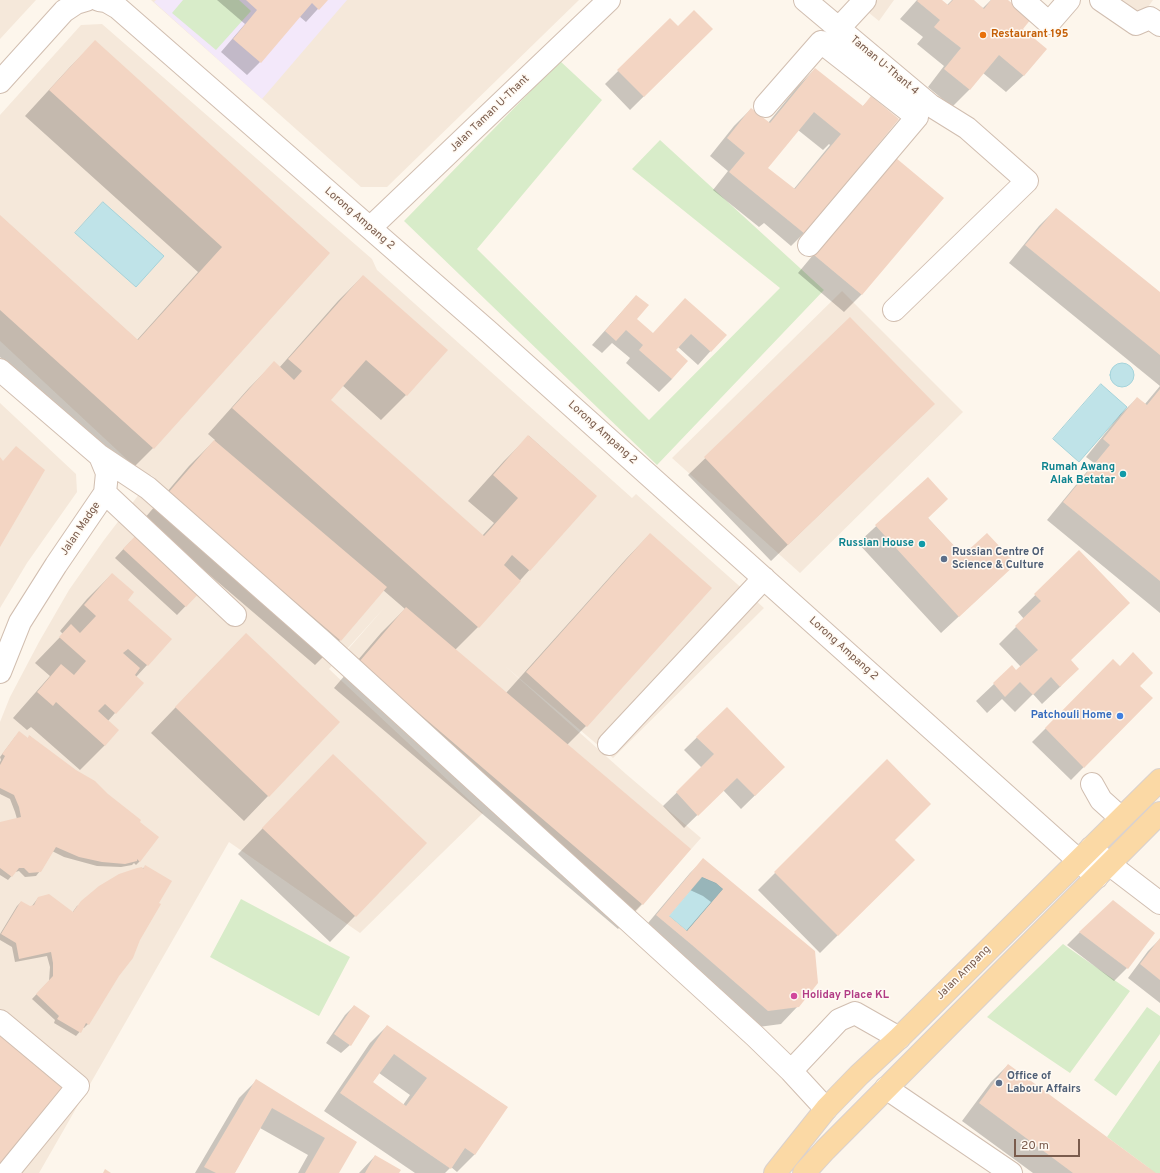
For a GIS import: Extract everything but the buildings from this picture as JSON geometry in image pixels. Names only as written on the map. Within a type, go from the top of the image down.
[{"type":"main road","name":"Jalan Ampang","points":[[775,1173],[826,1109],[864,1070],[899,1038],[1160,780]]},
{"type":"main road","points":[[804,1173],[886,1088],[1160,813]]},
{"type":"street","points":[[0,82],[64,11],[76,3],[86,0]]},
{"type":"street","name":"Lorong Ampang 2","points":[[99,0],[106,1],[118,8],[527,366],[764,578],[1103,870],[1160,903]]},
{"type":"street","name":"Jalan Taman U-Thant","points":[[370,228],[609,0]]},
{"type":"street","name":"Taman U-Thant 4","points":[[805,0],[839,28],[924,111],[967,128],[1027,181],[894,310]]},
{"type":"street","points":[[1023,0],[1048,23],[1069,0]]},
{"type":"street","points":[[1101,0],[1136,24],[1155,22]]},
{"type":"street","points":[[839,28],[861,1]]},
{"type":"street","points":[[764,106],[821,42],[924,111],[809,245]]},
{"type":"street","name":"Jalan Madge","points":[[0,370],[100,456],[107,473],[105,493],[56,565],[20,622],[0,672]]},
{"type":"street","points":[[100,456],[148,488],[322,642],[755,1036],[791,1071],[826,1109]]},
{"type":"street","points":[[105,493],[234,615]]},
{"type":"street","points":[[609,744],[764,578]]},
{"type":"street","points":[[1092,784],[1101,800],[1121,818]]},
{"type":"street","points":[[791,1071],[839,1020],[855,1013],[899,1038]]},
{"type":"street","points":[[0,1021],[78,1086],[6,1173]]},
{"type":"street","points":[[886,1088],[1011,1173]]},
{"type":"shaded area","points":[[0,0],[36,0],[0,39]]},
{"type":"shaded area","points":[[151,0],[579,0],[387,187],[361,187]]},
{"type":"shaded area","points":[[156,0],[347,0],[262,99],[154,2]]},
{"type":"shaded area","points":[[853,0],[894,0],[879,21]]},
{"type":"shaded area","points":[[1119,0],[1153,0],[1141,17]]},
{"type":"shaded area","points":[[102,24],[372,259],[377,270],[632,498],[636,494],[764,608],[613,758],[505,666],[626,774],[701,838],[634,914],[343,655],[384,608],[329,669],[483,813],[360,933],[229,842],[39,1173],[0,1173],[0,722],[10,697],[69,590],[104,540],[140,493],[155,478],[151,475],[148,479],[0,341],[0,115],[81,25]]},
{"type":"shaded area","points":[[842,291],[963,412],[800,573],[672,458]]},
{"type":"shaded area","points":[[0,403],[76,474],[77,492],[27,563],[0,608]]},
{"type":"green space","points":[[183,0],[239,0],[251,11],[216,50],[172,13]]},
{"type":"green space","points":[[560,61],[602,100],[477,249],[649,420],[780,288],[632,169],[660,140],[824,290],[657,465],[404,221]]},
{"type":"green space","points":[[241,899],[350,957],[319,1016],[210,957]]},
{"type":"green space","points":[[1063,944],[1130,991],[1070,1073],[987,1017]]},
{"type":"green space","points":[[1147,1007],[1160,1016],[1160,1034],[1116,1096],[1094,1080]]},
{"type":"green space","points":[[1160,1060],[1160,1173],[1146,1173],[1149,1168],[1107,1137]]},
{"type":"water","points":[[103,202],[164,256],[136,287],[75,233]]},
{"type":"water","points":[[1122,363],[1131,366],[1134,375],[1131,384],[1122,387],[1113,384],[1110,375],[1113,366]]},
{"type":"water","points":[[1101,384],[1127,407],[1079,462],[1053,439]]},
{"type":"water","points":[[702,877],[716,883],[723,889],[687,931],[669,916]]},
{"type":"place","name":"Restaurant 195","points":[[983,35]]},
{"type":"place","name":"Rumah Awang Alak Betatar","points":[[1123,474]]},
{"type":"place","name":"Russian House","points":[[922,544]]},
{"type":"place","name":"Russian Centre Of Science & Culture","points":[[944,559]]},
{"type":"place","name":"Patchouli Home","points":[[1120,716]]},
{"type":"place","name":"Holiday Place KL","points":[[794,996]]},
{"type":"place","name":"Office of Labour Affairs","points":[[999,1083]]}]
